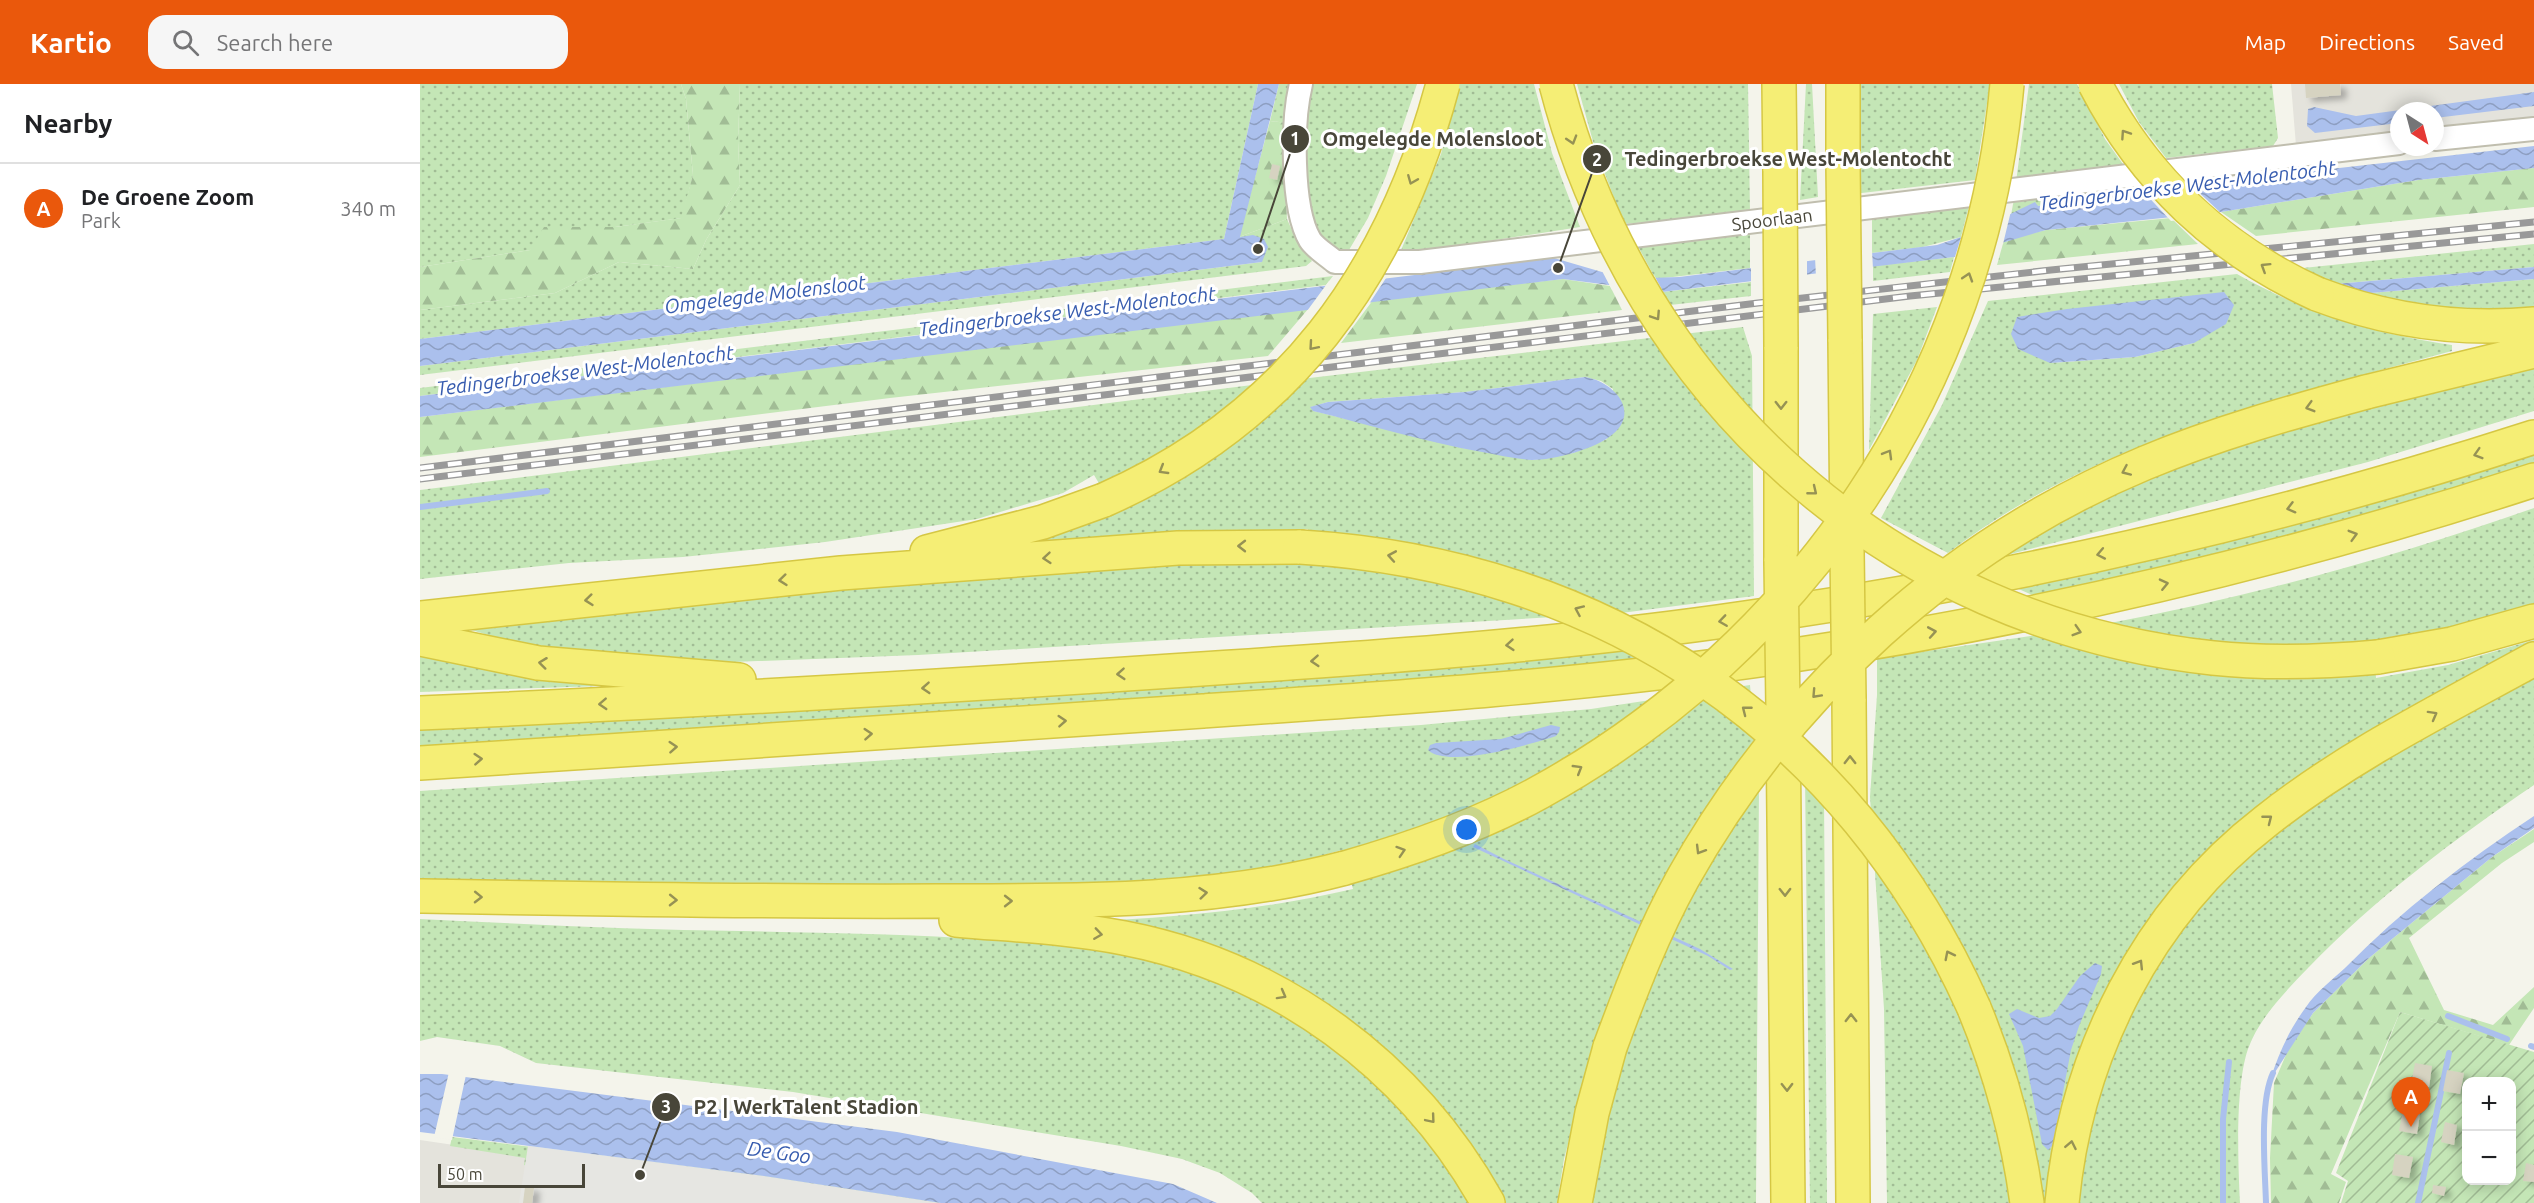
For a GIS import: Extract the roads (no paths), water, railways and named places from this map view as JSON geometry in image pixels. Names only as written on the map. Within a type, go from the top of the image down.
[{"type":"highway","points":[[841,573],[1043,522],[1104,500],[1159,472],[1214,436],[1262,398],[1320,338],[1355,291],[1386,239],[1420,160],[1443,84]]},
{"type":"highway","points":[[1556,84],[1575,149],[1602,216],[1628,269],[1671,339],[1713,393],[1764,447],[1807,486],[1858,525],[1918,563],[1980,595],[2035,617],[2093,636],[2157,650],[2214,658],[2283,662],[2378,657],[2452,644],[2534,621]]},
{"type":"highway","points":[[1779,84],[1781,561],[1788,1203]]},
{"type":"highway","points":[[1843,84],[1853,1203]]},
{"type":"highway","points":[[420,896],[760,902],[1041,901],[1157,897],[1246,888],[1346,868],[1411,848],[1501,812],[1538,793],[1617,745],[1670,706],[1715,668],[1770,614],[1830,543],[1873,481],[1906,424],[1945,342],[1969,273],[1986,210],[1999,151],[2007,84]]},
{"type":"highway","points":[[2096,84],[2125,135],[2151,170],[2178,200],[2227,242],[2276,274],[2344,304],[2405,320],[2462,326],[2534,324]]},
{"type":"highway","points":[[1575,1203],[1592,1113],[1610,1047],[1643,962],[1671,901],[1732,799],[1789,724],[1878,633],[1934,586],[2006,536],[2056,506],[2121,473],[2177,450],[2310,407],[2534,351]]},
{"type":"highway","points":[[420,713],[871,691],[1473,648],[1674,628],[1822,607],[1995,576],[2171,538],[2375,485],[2534,437]]},
{"type":"highway","points":[[420,763],[1444,694],[1733,664],[1890,639],[2118,594],[2345,537],[2534,480]]},
{"type":"highway","points":[[420,618],[841,573],[1178,548],[1300,547],[1372,552],[1409,558],[1510,584],[1548,597],[1612,625],[1664,653],[1705,679],[1782,740],[1818,774],[1862,822],[1923,909],[1946,948],[1974,1008],[1994,1059],[2008,1107],[2028,1203]]},
{"type":"highway","points":[[420,639],[538,663],[871,691]]},
{"type":"highway","points":[[2062,1203],[2077,1114],[2098,1045],[2135,971],[2180,905],[2234,848],[2302,793],[2383,742],[2534,659]]},
{"type":"highway","points":[[760,902],[1102,934],[1178,951],[1237,973],[1263,985],[1324,1021],[1387,1072],[1443,1133],[1488,1203]]},
{"type":"street","name":"Spoorlaan","points":[[1300,84],[1295,155],[1298,205],[1311,241],[1335,262],[1420,262],[2390,144]]},
{"type":"street","points":[[2444,138],[2534,129]]},
{"type":"water","points":[[1258,84],[1279,84],[1240,237],[1253,235],[1264,239],[1268,247],[1262,262],[420,366],[420,339],[1224,239]]},
{"type":"water","points":[[2534,92],[2534,106],[2444,117],[2444,104]]},
{"type":"water","points":[[2314,107],[2356,116],[2390,111],[2390,124],[2315,133],[2307,126],[2308,109]]},
{"type":"water","points":[[2534,146],[2534,168],[2418,180],[2221,212],[2046,230],[1954,257],[1662,292],[1563,279],[420,417],[420,396],[1554,258],[1602,272],[1649,278],[1679,277],[1937,245],[1967,235],[2035,202],[2038,206],[2144,190]]},
{"type":"water","points":[[2534,267],[2534,279],[2359,294],[2335,284]]},
{"type":"water","points":[[2224,292],[2234,305],[2226,324],[2194,343],[2135,357],[2050,363],[2018,349],[2011,334],[2017,317],[2067,309]]},
{"type":"water","points":[[1585,377],[1605,384],[1620,398],[1624,406],[1621,425],[1606,439],[1574,453],[1532,460],[1440,443],[1313,411],[1310,407],[1328,402],[1465,392]]},
{"type":"water","points":[[1551,725],[1560,727],[1556,736],[1490,753],[1453,757],[1438,755],[1428,750],[1430,745],[1436,743],[1501,739]]},
{"type":"water","points":[[2534,816],[2534,828],[2492,857],[2369,958],[2313,1013],[2270,1080],[2290,1033],[2319,991],[2435,887]]},
{"type":"water","points":[[1475,844],[1700,949],[1733,969],[1730,970],[1708,956],[1473,847]]},
{"type":"water","points":[[2095,963],[2102,966],[2101,974],[2071,1050],[2053,1145],[2048,1150],[2042,1144],[2023,1046],[2009,1014],[2017,1009],[2039,1018],[2050,1016],[2080,976]]},
{"type":"water","name":"De Goo","points":[[420,1074],[442,1074],[897,1132],[1173,1184],[1217,1203],[941,1203],[764,1176],[420,1132]]},
{"type":"waterway","points":[[420,507],[547,491]]},
{"type":"waterway","points":[[2448,1016],[2507,1039]]},
{"type":"waterway","points":[[2418,1203],[2449,1053]]},
{"type":"waterway","points":[[2223,1203],[2223,1119],[2229,1062]]},
{"type":"waterway","points":[[2266,1203],[2264,1118],[2273,1073]]},
{"type":"railway","points":[[420,468],[1758,303],[2051,270],[2534,222]]},
{"type":"railway","points":[[420,479],[1910,296],[2534,234]]},
{"type":"place","name":"Omgelegde Molensloot","points":[[1258,249]]},
{"type":"place","name":"Tedingerbroekse West-Molentocht","points":[[1558,268]]},
{"type":"place","name":"De Groene Zoom","points":[[2411,1127]]},
{"type":"place","name":"P2 | WerkTalent Stadion","points":[[640,1175]]}]
